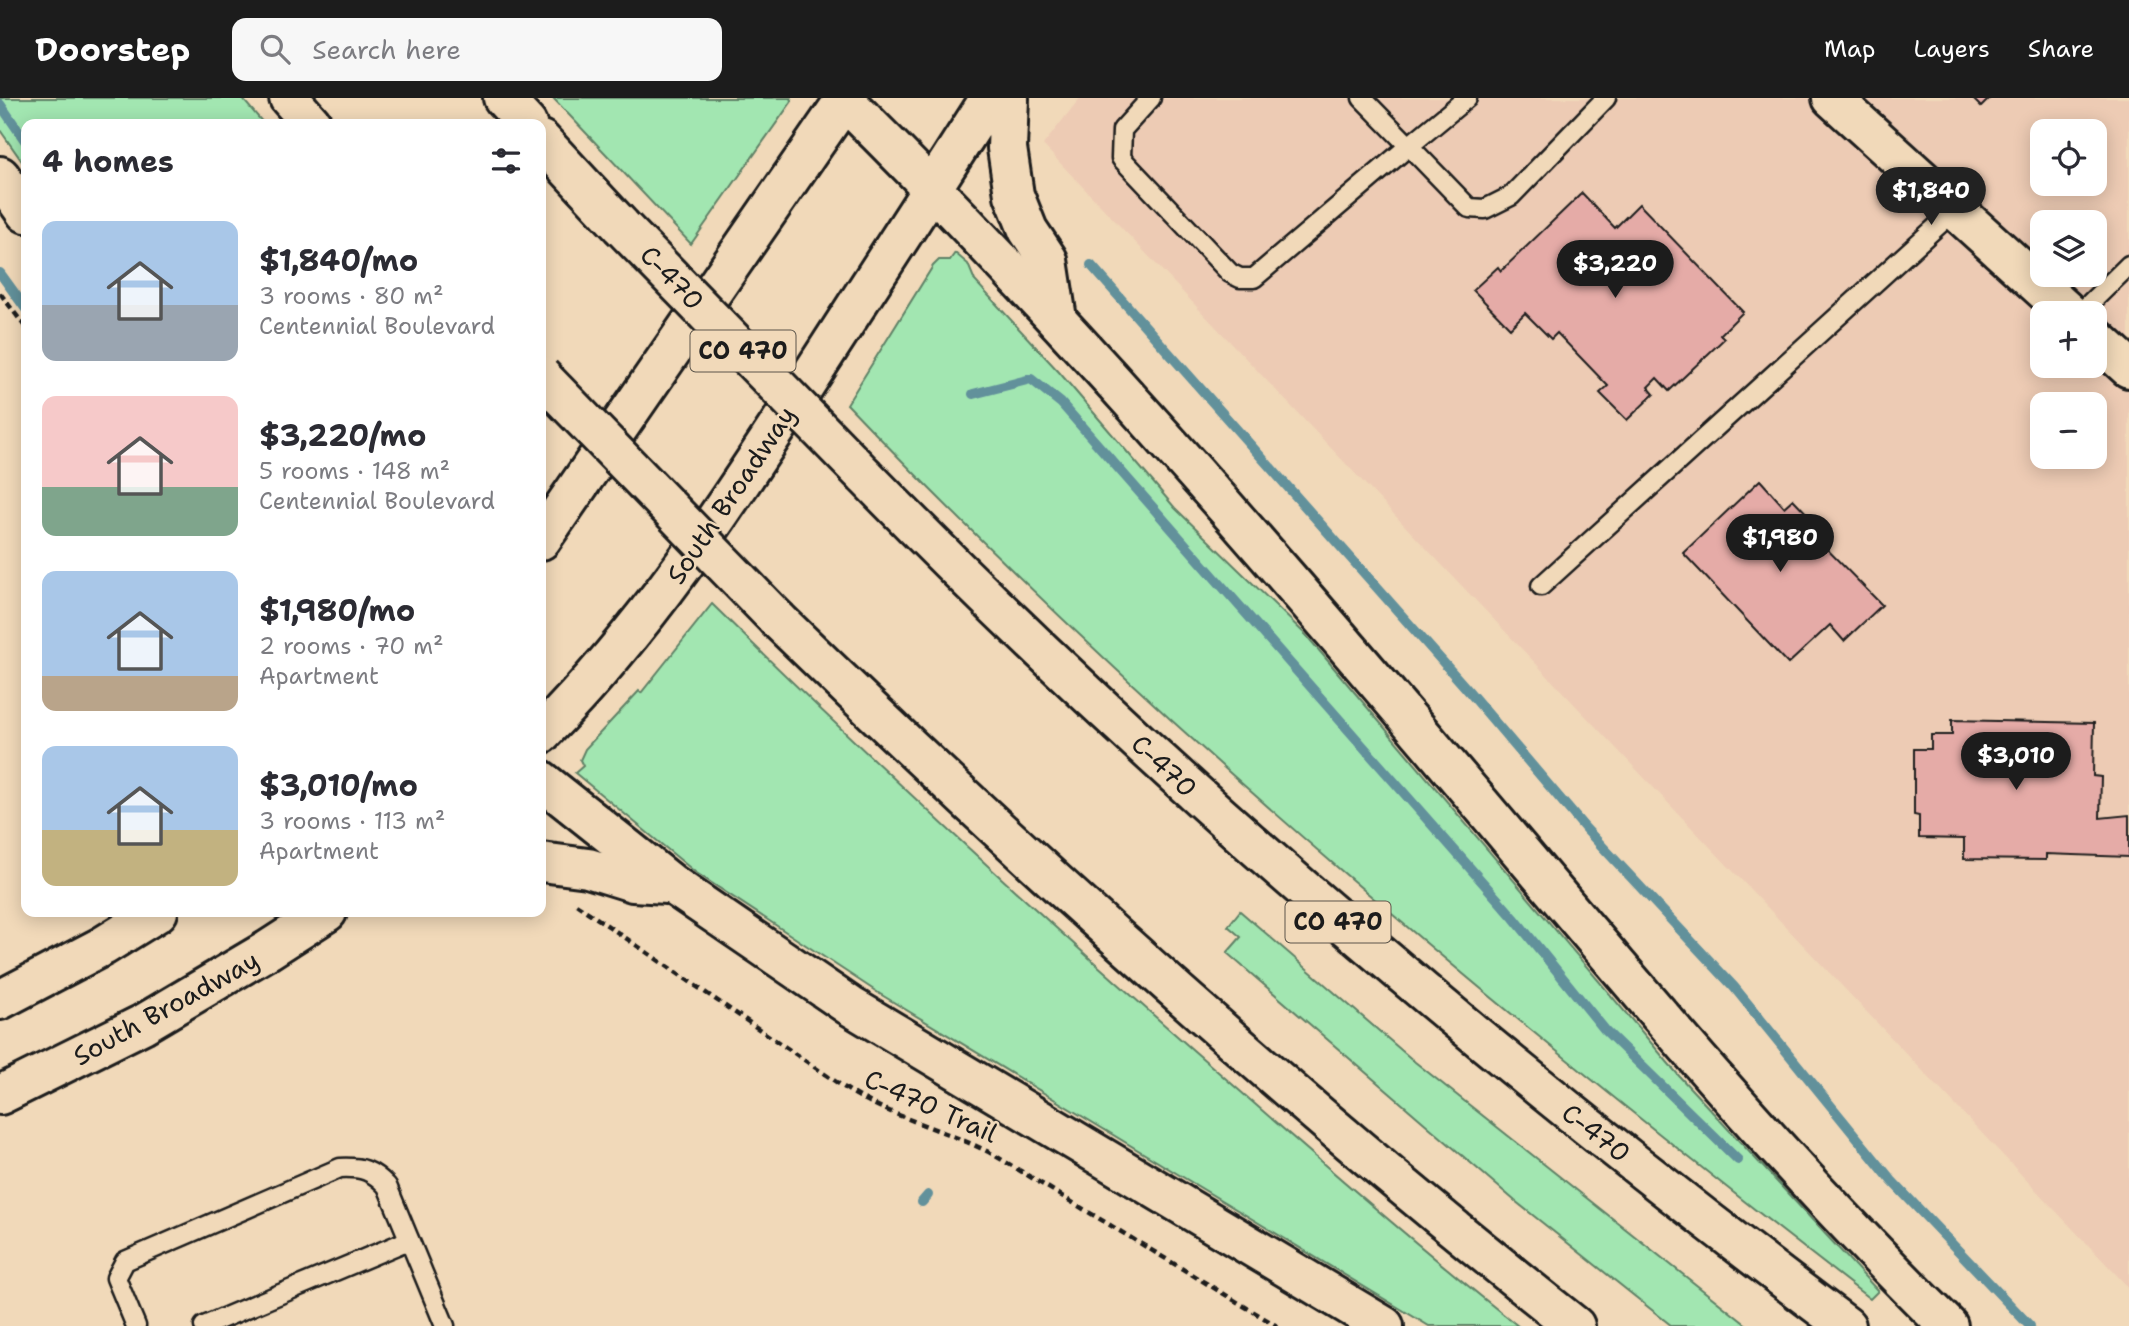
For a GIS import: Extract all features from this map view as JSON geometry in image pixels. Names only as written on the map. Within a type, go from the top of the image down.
[{"type":"main road","points":[[289,98],[308,119]]},
{"type":"main road","points":[[503,98],[522,119]]},
{"type":"main road","name":"South Broadway","points":[[546,729],[621,647],[693,556],[990,98]]},
{"type":"main road","points":[[1009,98],[1007,148],[1014,195],[1028,230],[1048,260],[1057,319]]},
{"type":"main road","points":[[1832,98],[2056,301]]},
{"type":"main road","points":[[546,533],[844,99],[1057,319],[1218,496],[1752,1124],[1850,1229],[1948,1326]]},
{"type":"main road","name":"C-470","points":[[546,145],[865,476],[1081,690],[1361,942],[1517,1071],[1846,1326]]},
{"type":"main road","points":[[0,176],[21,205]]},
{"type":"main road","points":[[546,381],[778,620],[980,813],[1204,1014],[1405,1188],[1575,1326]]},
{"type":"main road","points":[[546,784],[673,885],[850,1006],[1384,1326]]},
{"type":"main road","points":[[546,863],[588,868],[633,882],[673,885]]},
{"type":"main road","points":[[0,1000],[103,946],[150,917]]},
{"type":"main road","name":"South Broadway","points":[[0,1095],[143,1024],[319,917]]},
{"type":"lane","points":[[1151,98],[1122,130],[1121,158],[1230,273],[1240,278],[1254,278],[1467,98]]},
{"type":"lane","points":[[1362,98],[1469,208],[1485,209],[1511,196],[1599,100]]},
{"type":"lane","points":[[1541,586],[1956,209]]},
{"type":"lane","points":[[2092,301],[2129,265]]},
{"type":"lane","points":[[136,1326],[116,1278],[125,1261],[340,1168],[359,1167],[374,1172],[387,1186],[445,1326]]},
{"type":"lane","points":[[204,1326],[409,1240]]},
{"type":"path","points":[[0,293],[21,321]]},
{"type":"path","name":"C-470 Trail","points":[[569,900],[851,1092],[880,1109],[963,1139],[994,1155],[1277,1326]]},
{"type":"shaded area","points":[[1080,98],[2129,98],[2129,1288],[1043,145]]},
{"type":"green space","points":[[0,98],[242,98],[260,119],[21,119],[21,160],[0,130]]},
{"type":"green space","points":[[553,98],[791,98],[792,101],[691,244]]},
{"type":"green space","points":[[955,253],[968,264],[975,281],[1059,372],[1175,508],[1306,635],[1680,1077],[1878,1291],[1870,1299],[1603,1089],[1342,871],[1214,759],[1089,644],[966,526],[847,404],[933,266],[939,260],[950,260]]},
{"type":"green space","points":[[712,604],[906,791],[1105,972],[1343,1181],[1518,1326],[1429,1326],[880,994],[695,872],[575,773],[583,766],[580,760],[585,749],[639,691],[641,693]]},
{"type":"green space","points":[[1240,911],[1415,1062],[1748,1326],[1672,1326],[1515,1201],[1227,953],[1241,937],[1228,926]]},
{"type":"building","points":[[1972,98],[1990,98],[1981,107]]},
{"type":"building","points":[[1582,193],[1615,228],[1639,204],[1743,312],[1720,335],[1724,339],[1669,391],[1657,378],[1648,387],[1654,394],[1627,420],[1600,393],[1608,386],[1557,333],[1551,339],[1525,313],[1510,328],[1473,290],[1498,267],[1501,271]]},
{"type":"building","points":[[1760,480],[1784,507],[1793,499],[1814,521],[1807,529],[1882,605],[1844,641],[1830,625],[1788,664],[1683,553]]},
{"type":"building","points":[[1952,720],[2094,723],[2093,776],[2101,777],[2100,818],[2129,815],[2129,857],[2046,854],[2046,860],[1964,859],[1964,839],[1919,838],[1919,816],[1914,815],[1914,749],[1931,749],[1931,735],[1952,735]]},
{"type":"waterway","points":[[0,104],[21,135]]},
{"type":"waterway","points":[[1091,265],[1466,688],[1585,828],[1734,987],[1892,1181],[2030,1326]]},
{"type":"waterway","points":[[0,273],[21,302]]},
{"type":"waterway","points":[[973,394],[1031,379],[1061,403],[1514,918],[1605,1030],[1738,1160]]},
{"type":"waterway","points":[[922,1202],[928,1195]]}]
